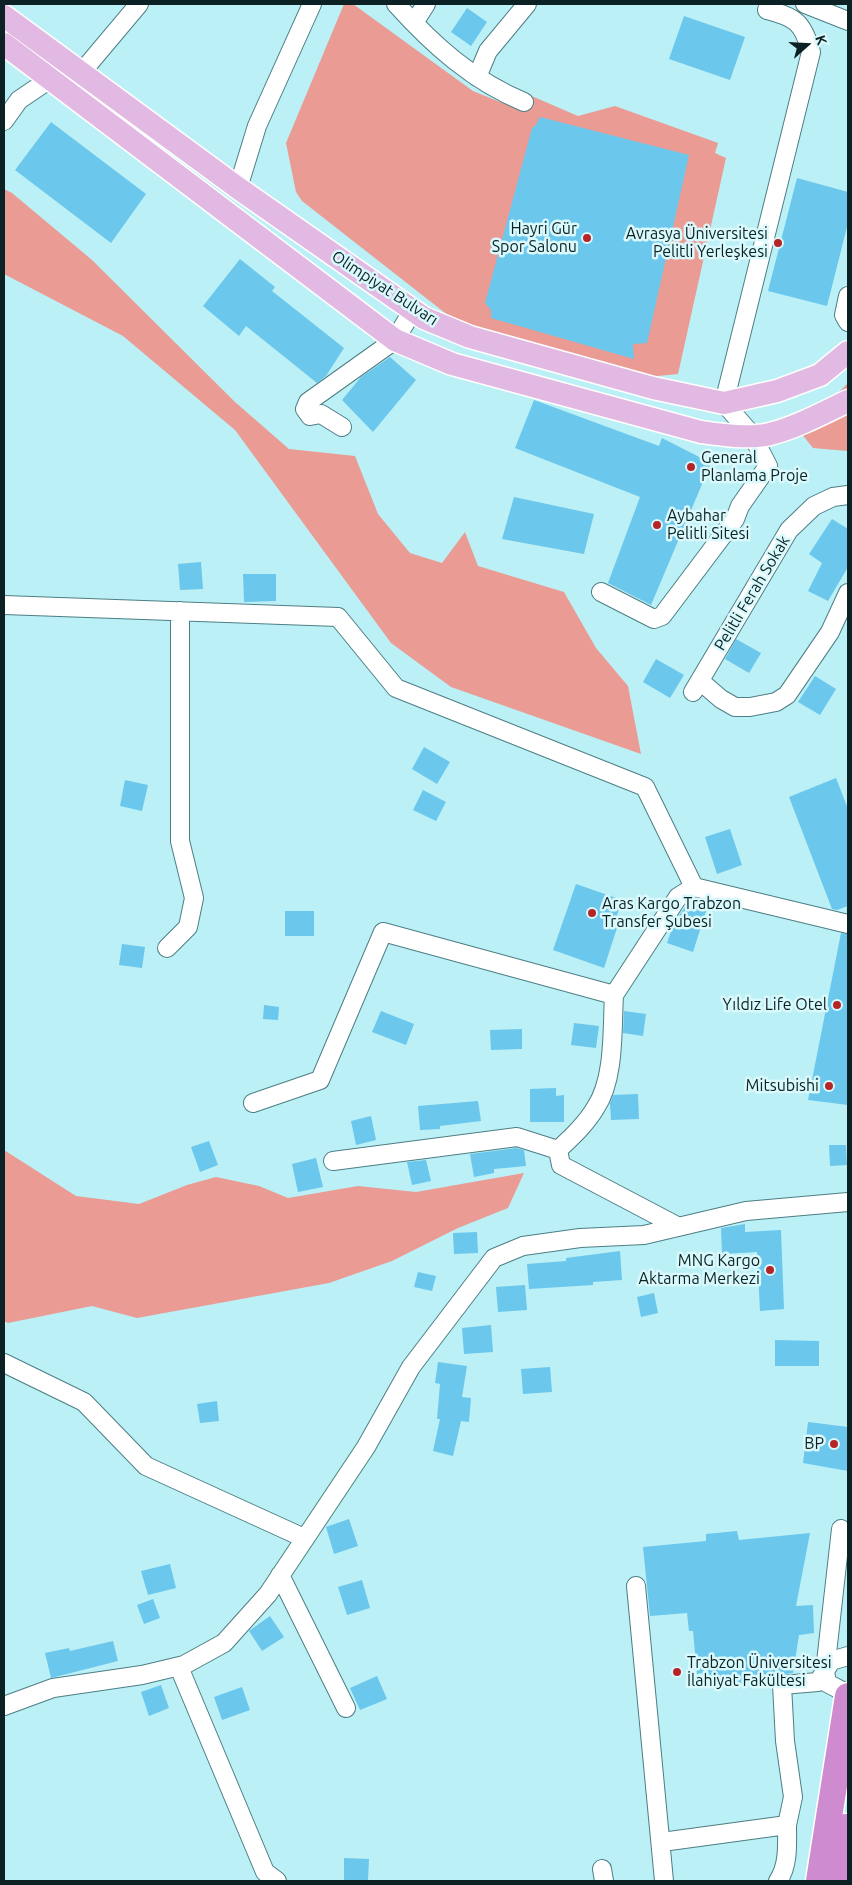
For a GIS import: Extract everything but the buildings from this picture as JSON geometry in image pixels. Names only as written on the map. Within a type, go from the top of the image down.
[{"type":"highway","points":[[819,1881],[848,1695]]},
{"type":"highway","points":[[838,1881],[848,1794]]},
{"type":"main road","name":"Olimpiyat Bulvarı","points":[[4,16],[238,188],[424,318],[470,337],[653,388],[724,403],[777,391],[820,375],[848,352]]},
{"type":"main road","name":"Olimpiyat Bulvarı","points":[[4,44],[395,340],[452,364],[701,432],[769,434],[806,421],[848,401]]},
{"type":"street","points":[[81,73],[139,4]]},
{"type":"street","points":[[238,188],[257,126],[312,4]]},
{"type":"street","points":[[396,4],[439,47],[477,78],[503,93],[524,102]]},
{"type":"street","points":[[414,23],[426,4]]},
{"type":"street","points":[[477,78],[488,51],[508,24],[527,4]]},
{"type":"street","points":[[805,4],[848,21]]},
{"type":"street","points":[[601,592],[654,619],[662,616],[735,519],[740,506],[768,466],[752,435],[724,403],[779,174],[811,52],[800,24],[792,17],[766,10]]},
{"type":"street","points":[[4,121],[19,100],[50,79]]},
{"type":"street","points":[[848,296],[844,316],[848,322]]},
{"type":"street","points":[[342,427],[321,414],[310,416],[305,409],[308,402],[395,340],[414,310]]},
{"type":"street","name":"Pelitli Ferah Sokak","points":[[848,495],[833,497],[814,506],[789,530],[696,686],[735,707],[750,708],[776,702],[787,695],[830,632],[848,593]]},
{"type":"street","points":[[4,604],[338,617],[396,688],[645,787],[694,887]]},
{"type":"street","points":[[167,948],[188,927],[194,898],[180,840],[180,611]]},
{"type":"street","points":[[558,1150],[582,1128],[592,1113],[608,1080],[614,994],[678,897],[694,887],[848,924]]},
{"type":"street","points":[[253,1103],[320,1080],[383,932],[614,994]]},
{"type":"street","points":[[333,1160],[517,1137],[558,1150]]},
{"type":"street","points":[[558,1150],[561,1165],[677,1226]]},
{"type":"street","points":[[4,1706],[53,1688],[142,1675],[179,1666],[224,1642],[268,1594],[366,1447],[411,1367],[494,1258],[524,1246],[580,1238],[644,1235],[746,1211],[848,1202]]},
{"type":"street","points":[[4,1363],[84,1402],[146,1466],[304,1538]]},
{"type":"street","points":[[841,1528],[825,1671],[827,1683],[848,1695]]},
{"type":"street","points":[[280,1575],[346,1708]]},
{"type":"street","points":[[636,1586],[662,1842],[664,1881]]},
{"type":"street","points":[[778,1881],[783,1874],[787,1849],[787,1825],[793,1797],[785,1740],[782,1685],[818,1682],[831,1661],[848,1656]]},
{"type":"street","points":[[179,1666],[265,1872],[277,1881]]},
{"type":"street","points":[[662,1842],[787,1825]]},
{"type":"shaded area","points":[[344,4],[353,4],[473,91],[522,111],[527,94],[578,116],[615,106],[718,143],[715,153],[726,158],[678,374],[648,377],[463,327],[302,201],[296,192],[286,143]]},
{"type":"shaded area","points":[[4,189],[12,193],[92,260],[235,402],[289,449],[355,456],[378,514],[410,553],[442,563],[465,532],[478,566],[564,592],[596,648],[628,686],[641,754],[451,687],[391,643],[235,430],[123,336],[4,274]]},
{"type":"shaded area","points":[[848,383],[848,451],[813,448],[788,417],[838,393]]},
{"type":"shaded area","points":[[4,1150],[76,1196],[139,1204],[187,1185],[216,1177],[259,1186],[288,1198],[358,1186],[416,1192],[524,1173],[508,1208],[458,1228],[392,1261],[329,1283],[137,1318],[92,1306],[8,1323],[4,1321]]},
{"type":"place","name":"Hayri Gür Spor Salonu","points":[[587,238]]},
{"type":"place","name":"Avrasya Üniversitesi Pelitli Yerleşkesi","points":[[778,243]]},
{"type":"place","name":"General Planlama Proje","points":[[691,467]]},
{"type":"place","name":"Aybahar Pelitli Sitesi","points":[[657,525]]},
{"type":"place","name":"Aras Kargo Trabzon Transfer Şubesi","points":[[592,913]]},
{"type":"place","name":"Yıldız Life Otel","points":[[837,1005]]},
{"type":"place","name":"Mitsubishi","points":[[829,1086]]},
{"type":"place","name":"MNG Kargo Aktarma Merkezi","points":[[770,1270]]},
{"type":"place","name":"BP","points":[[834,1444]]},
{"type":"place","name":"Trabzon Üniversitesi İlahiyat Fakültesi","points":[[677,1672]]}]
